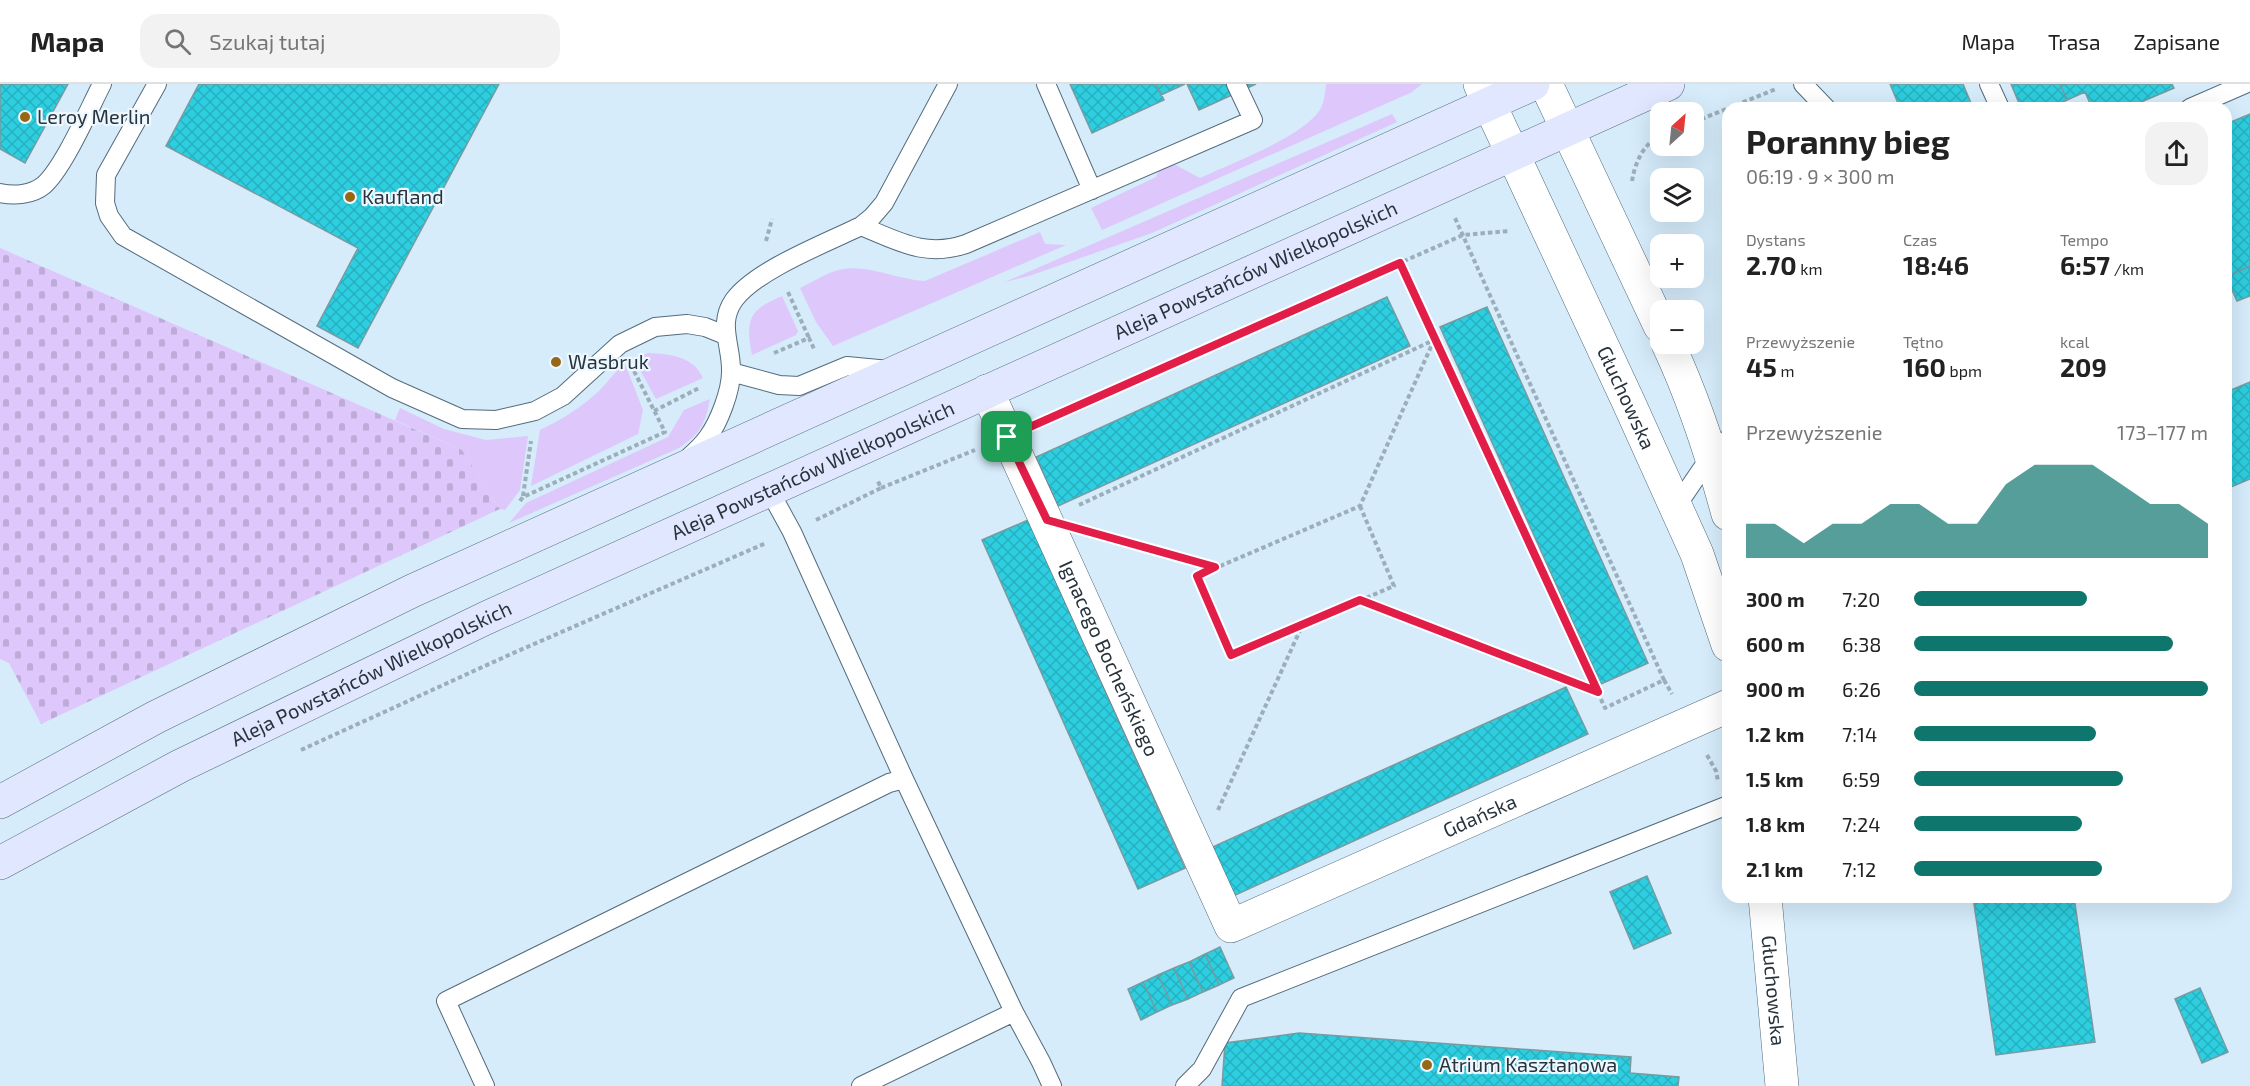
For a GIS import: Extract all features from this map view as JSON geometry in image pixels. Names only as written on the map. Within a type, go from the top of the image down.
[{"type":"main road","points":[[0,802],[156,717],[412,591],[899,371],[1485,94],[1533,84]]},
{"type":"main road","name":"Aleja Powstańców Wielkopolskich","points":[[0,863],[212,750],[486,618],[1668,84]]},
{"type":"street","points":[[1546,84],[1650,305]]},
{"type":"street","name":"Głuchowska","points":[[1485,94],[1697,554],[1722,627]]},
{"type":"street","points":[[1673,354],[1720,446],[1722,463]]},
{"type":"street","name":"Ignacego Bocheńskiego","points":[[987,391],[1232,927]]},
{"type":"street","name":"Gdańska","points":[[1232,927],[1722,709]]},
{"type":"street","name":"Głuchowska","points":[[1766,903],[1782,1086]]},
{"type":"lane","points":[[0,193],[18,196],[43,186],[57,169],[102,84]]},
{"type":"lane","points":[[157,84],[106,175],[105,203],[109,216],[123,236],[392,388],[462,419],[496,420],[535,411],[563,396],[620,344],[645,330],[672,324],[687,324],[725,334]]},
{"type":"lane","points":[[678,470],[708,437],[720,414],[731,372],[725,334],[726,315],[734,301],[747,287],[777,267],[861,226],[872,218],[884,203],[948,84]]},
{"type":"lane","points":[[1046,84],[1092,190]]},
{"type":"lane","points":[[861,226],[917,248],[944,250],[966,244],[1253,120],[1236,84]]},
{"type":"lane","points":[[1803,84],[1820,102]]},
{"type":"lane","points":[[1989,84],[1997,102]]},
{"type":"lane","points":[[2204,102],[2245,84]]},
{"type":"lane","points":[[731,372],[779,385],[799,386],[848,366],[899,371]]},
{"type":"lane","points":[[1676,507],[1720,446]]},
{"type":"lane","points":[[769,490],[792,532],[1014,1012],[1053,1086]]},
{"type":"lane","points":[[485,1086],[446,1001],[889,783],[904,778]]},
{"type":"lane","points":[[1185,1086],[1202,1069],[1241,998],[1722,807]]},
{"type":"lane","points":[[861,1086],[1014,1012]]},
{"type":"path","points":[[1743,102],[1778,88]]},
{"type":"path","points":[[1704,118],[1722,111]]},
{"type":"path","points":[[1400,263],[1605,708],[1665,680],[1458,225]]},
{"type":"path","points":[[881,488],[1007,437],[1463,235]]},
{"type":"path","points":[[1360,506],[1394,586],[1231,655],[1197,576],[1360,506],[1434,340]]},
{"type":"path","points":[[1047,520],[1434,340]]},
{"type":"path","points":[[523,497],[535,411]]},
{"type":"path","points":[[1047,520],[1215,567]]},
{"type":"path","points":[[1360,600],[1598,692]]},
{"type":"path","points":[[1198,854],[1302,625]]},
{"type":"green space","points":[[1326,84],[1422,84],[1412,92],[1102,230],[1091,208],[1156,177],[1159,169],[1172,163],[1200,178],[1278,142],[1306,124],[1319,112],[1324,101]]},
{"type":"green space","points":[[1392,114],[1397,122],[1152,233],[1029,276],[1005,282]]},
{"type":"green space","points":[[1040,232],[1045,244],[1066,245],[833,346],[816,322],[800,288],[832,272],[853,268],[925,281]]},
{"type":"green space","points":[[0,248],[462,450],[500,509],[41,724],[9,663],[0,659]]},
{"type":"green space","points":[[782,296],[798,331],[796,335],[752,355],[749,333],[752,317],[762,306]]},
{"type":"green space","points":[[648,353],[664,354],[687,361],[699,371],[703,378],[656,399],[634,359]]},
{"type":"green space","points":[[625,364],[643,410],[638,434],[531,486],[540,430],[586,402]]},
{"type":"green space","points":[[710,399],[701,427],[679,448],[509,523],[526,503],[668,437],[684,410]]},
{"type":"green space","points":[[400,408],[444,429],[486,440],[528,436],[520,490],[505,510],[500,509],[462,450],[395,420]]},
{"type":"building","name":"Leroy Merlin","points":[[0,84],[68,84],[25,163],[0,149]]},
{"type":"building","name":"Kaufland","points":[[199,84],[499,84],[358,348],[317,326],[358,248],[166,146]]},
{"type":"building","points":[[1070,84],[1156,84],[1164,100],[1092,133]]},
{"type":"building","points":[[1156,84],[1185,84],[1161,95]]},
{"type":"building","points":[[1187,84],[1256,84],[1199,110]]},
{"type":"building","points":[[1890,84],[1963,84],[1970,102],[1898,102]]},
{"type":"building","points":[[2011,84],[2060,84],[2067,100],[2062,102],[2018,102]]},
{"type":"building","points":[[2060,84],[2172,84],[2174,88],[2141,102],[2089,102],[2085,92],[2067,100]]},
{"type":"building","points":[[2250,114],[2250,266],[2232,274],[2232,122]]},
{"type":"building","points":[[2250,266],[2250,296],[2237,301],[2232,290],[2232,274]]},
{"type":"building","points":[[1387,297],[1410,346],[1058,506],[1036,457]]},
{"type":"building","points":[[1487,307],[1648,663],[1601,684],[1440,327]]},
{"type":"building","points":[[2250,382],[2250,479],[2232,486],[2232,390]]},
{"type":"building","points":[[1028,520],[1185,868],[1138,889],[982,540]]},
{"type":"building","points":[[1566,687],[1588,734],[1231,897],[1208,849]]},
{"type":"building","points":[[1647,876],[1671,933],[1634,949],[1610,892]]},
{"type":"building","points":[[1974,903],[2075,903],[2095,1042],[1996,1055]]},
{"type":"building","points":[[1220,947],[1234,978],[1219,985],[1205,954]]},
{"type":"building","points":[[1205,954],[1219,985],[1203,992],[1189,962]]},
{"type":"building","points":[[1189,962],[1203,992],[1188,999],[1174,968]]},
{"type":"building","points":[[1174,968],[1188,999],[1172,1005],[1158,975]]},
{"type":"building","points":[[1158,975],[1172,1005],[1157,1012],[1143,982]]},
{"type":"building","points":[[1143,982],[1157,1012],[1141,1020],[1128,989]]},
{"type":"building","points":[[2200,988],[2228,1052],[2202,1063],[2175,999]]},
{"type":"building","name":"Atrium Kasztanowa","points":[[1299,1033],[1631,1057],[1630,1073],[1679,1077],[1678,1086],[1222,1086],[1225,1043]]},
{"type":"place","name":"Leroy Merlin","points":[[25,117]]},
{"type":"place","name":"Kaufland","points":[[350,197]]},
{"type":"place","name":"Wasbruk","points":[[556,362]]},
{"type":"place","name":"Atrium Kasztanowa","points":[[1427,1065]]},
{"type":"route","points":[[1400,263],[1598,692],[1360,600],[1231,655],[1197,576],[1215,567],[1047,520],[1007,437],[1400,263]]}]
